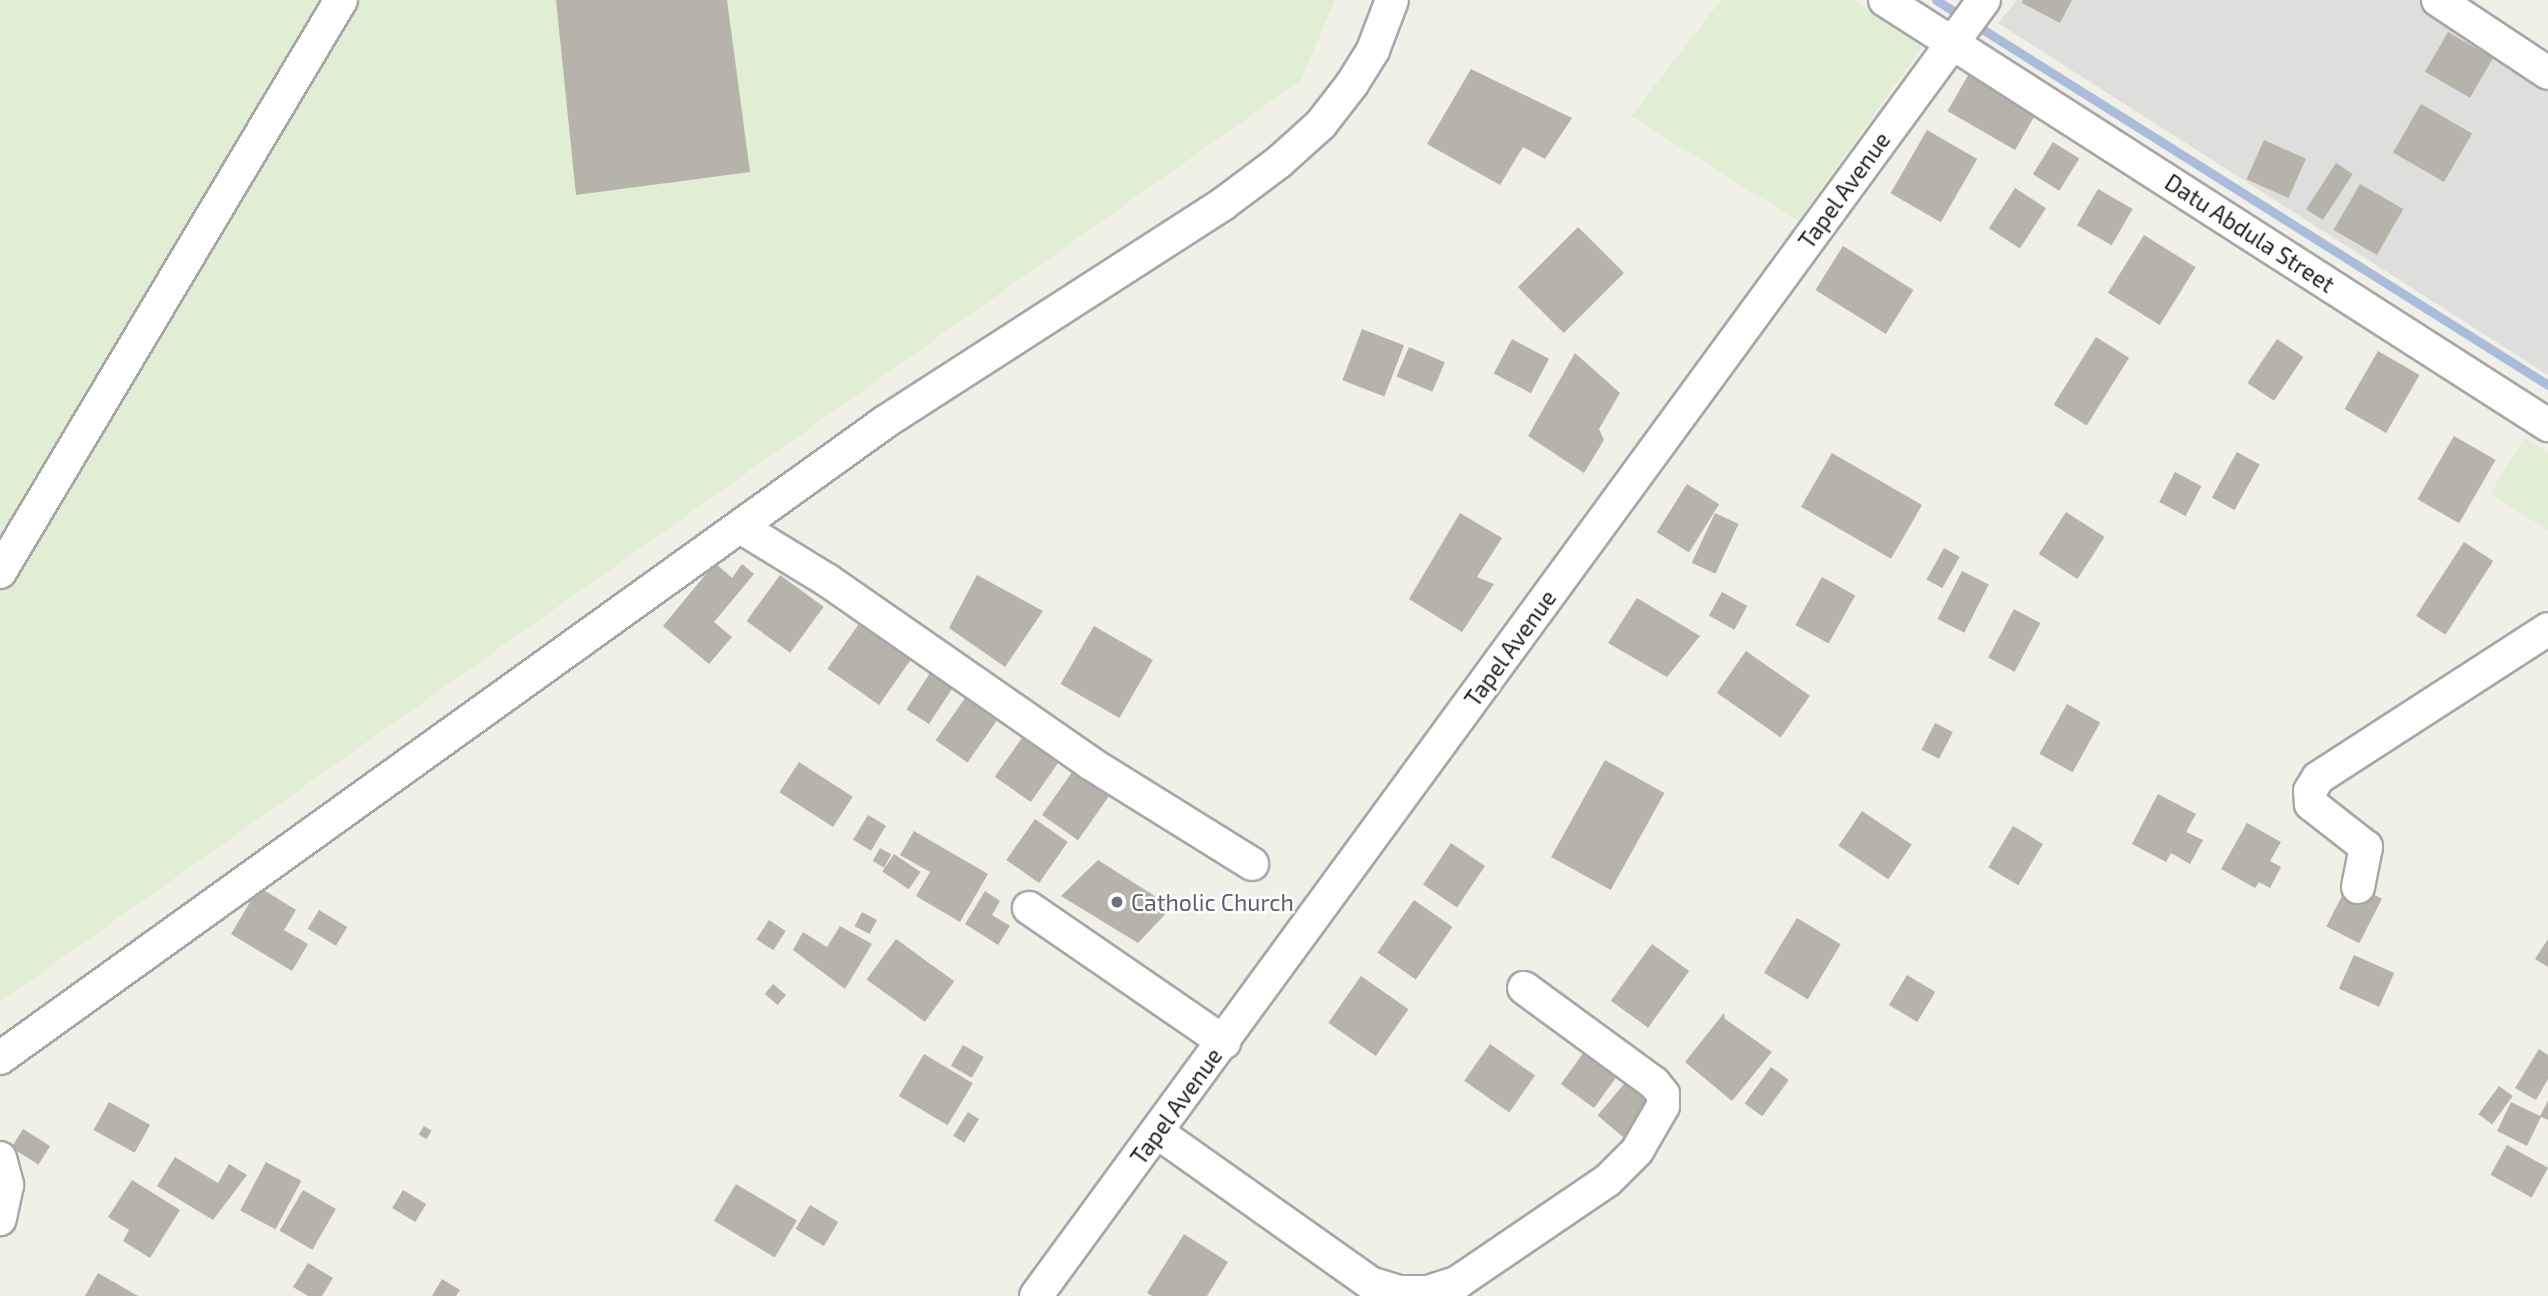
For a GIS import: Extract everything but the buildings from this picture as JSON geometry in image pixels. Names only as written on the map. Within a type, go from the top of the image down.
[{"type":"street","points":[[0,572],[341,0]]},
{"type":"street","points":[[0,1058],[159,940],[742,528],[885,422],[1223,204],[1279,162],[1321,124],[1352,84],[1373,50],[1392,0]]},
{"type":"street","name":"Datu Abdula Street","points":[[1885,0],[2548,425]]},
{"type":"street","name":"Tapel Avenue","points":[[1036,1296],[1984,0]]},
{"type":"street","points":[[2438,0],[2548,74]]},
{"type":"street","points":[[742,528],[827,580],[1090,763],[1252,864]]},
{"type":"street","points":[[2358,887],[2366,847],[2311,804],[2310,791],[2318,778],[2548,629]]},
{"type":"street","points":[[1028,908],[1224,1042]]},
{"type":"street","points":[[1157,1132],[1370,1283],[1399,1293],[1428,1293],[1458,1282],[1608,1180],[1637,1151],[1663,1106],[1663,1094],[1654,1083],[1524,988]]},
{"type":"street","points":[[0,1158],[7,1185],[0,1219]]},
{"type":"shaded area","points":[[2017,0],[2421,0],[2548,82],[2548,375],[1998,23]]},
{"type":"green space","points":[[0,0],[1335,0],[1301,80],[0,1002]]},
{"type":"green space","points":[[1721,0],[1853,0],[1922,47],[1798,221],[1631,116]]},
{"type":"green space","points":[[2524,438],[2548,453],[2548,530],[2490,494]]},
{"type":"waterway","points":[[1936,0],[2548,385]]},
{"type":"place","name":"Catholic Church","points":[[1117,902]]}]
